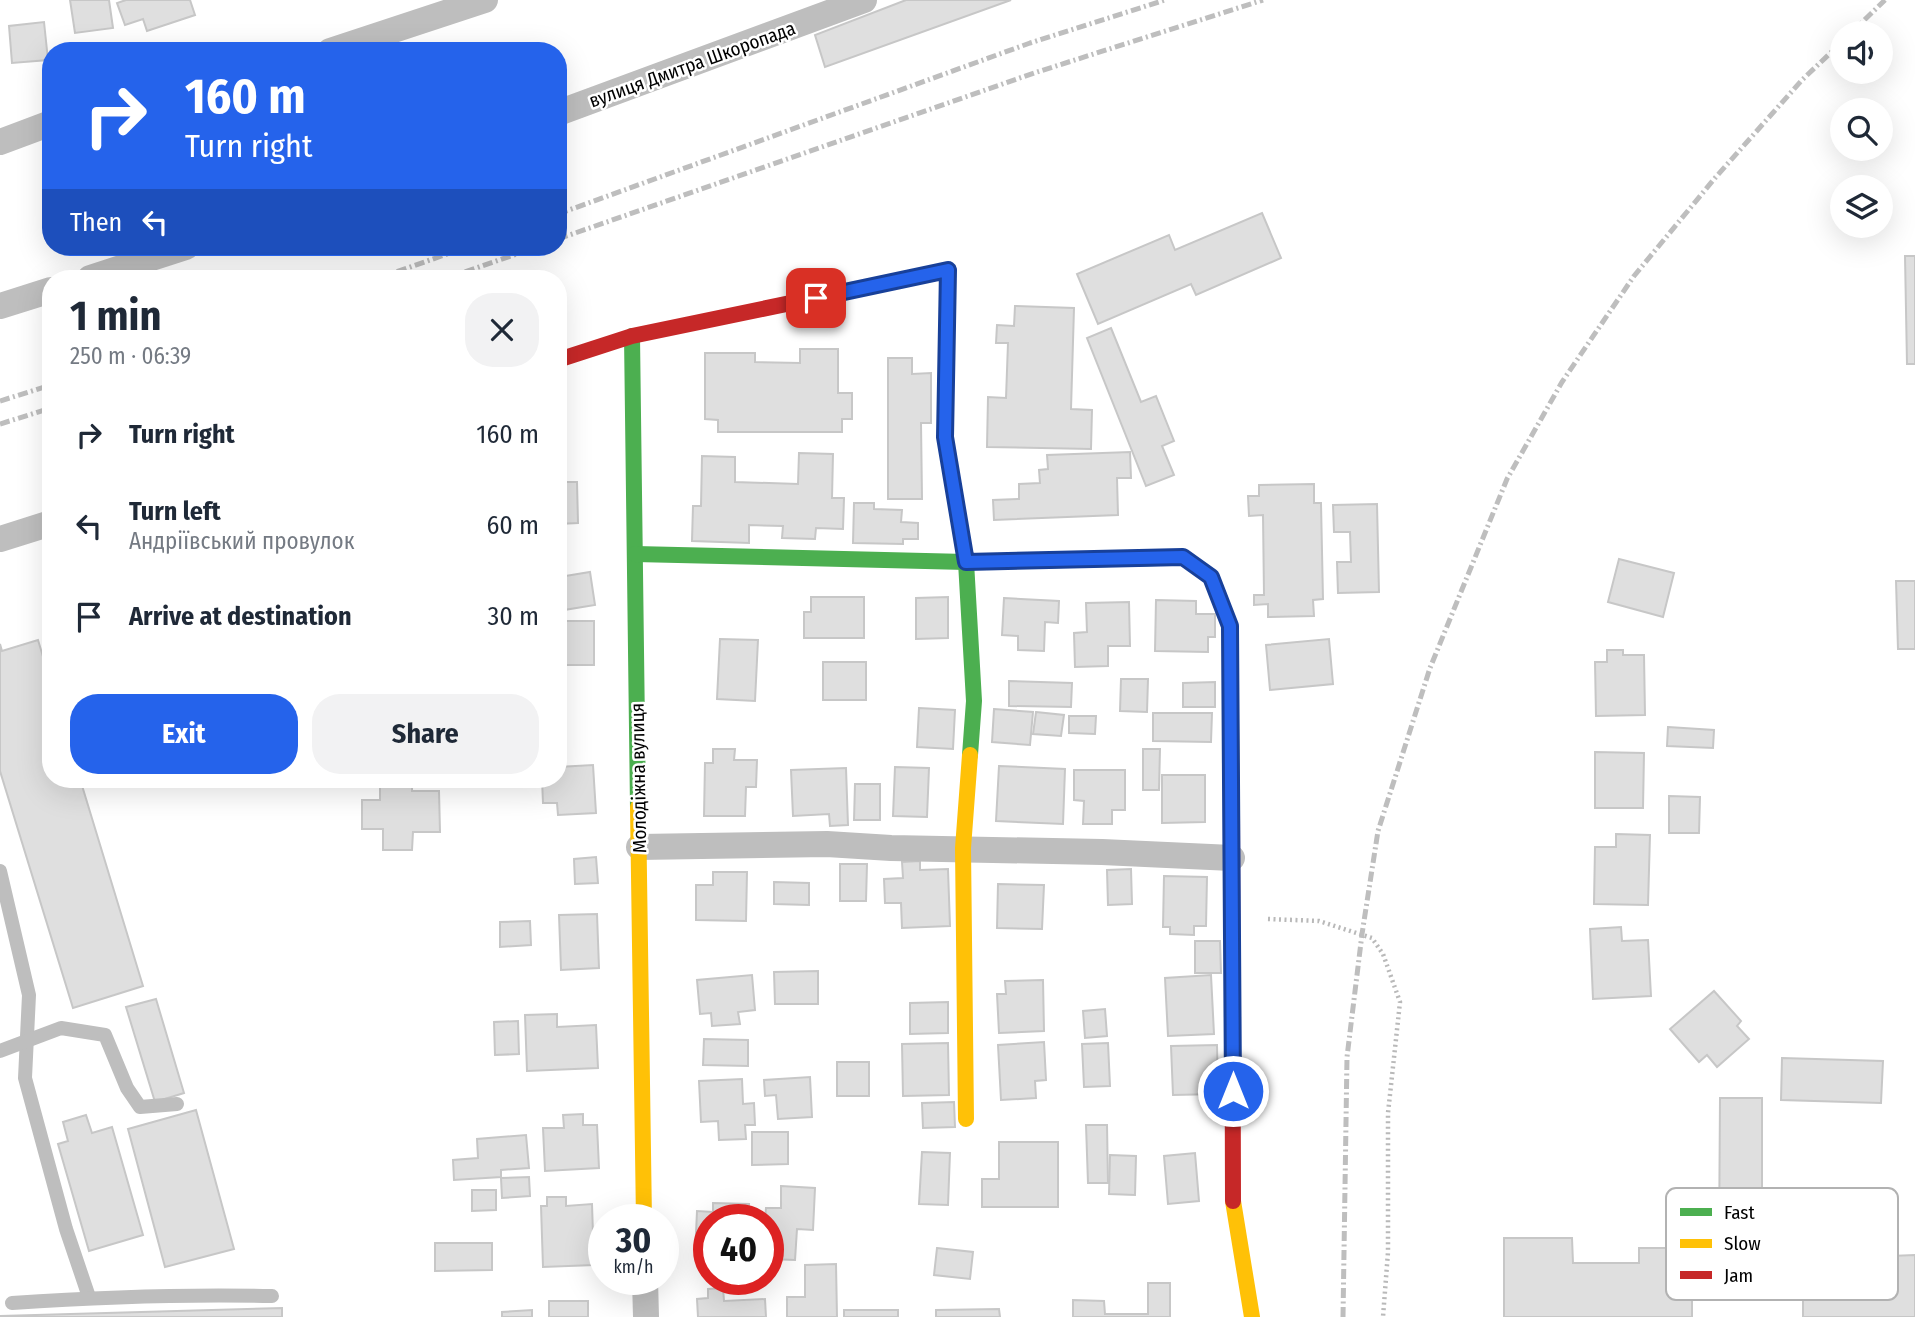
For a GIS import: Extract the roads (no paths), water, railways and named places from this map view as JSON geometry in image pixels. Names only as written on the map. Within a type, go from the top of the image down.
[{"type":"street","points":[[357,42],[485,0]]},
{"type":"street","name":"вулиця Дмитра Шкоропада","points":[[567,110],[864,0]]},
{"type":"street","points":[[0,142],[42,126]]},
{"type":"street","points":[[115,270],[158,256]]},
{"type":"street","points":[[567,357],[632,337],[948,270],[945,437],[966,562],[974,701],[963,848],[966,1119]]},
{"type":"street","points":[[0,306],[42,293]]},
{"type":"street","name":"Молодіжна вулиця","points":[[632,337],[644,1204]]},
{"type":"street","points":[[0,539],[42,526]]},
{"type":"street","points":[[635,554],[966,562],[1183,557],[1211,577],[1230,626],[1233,858],[1232,1196],[1252,1317]]},
{"type":"street","points":[[639,847],[827,844],[1233,858]]},
{"type":"street","points":[[645,1295],[646,1317]]},
{"type":"lane","points":[[0,871],[5,917],[29,995],[25,1078],[66,1229],[89,1297]]},
{"type":"lane","points":[[0,1051],[61,1028],[105,1035],[127,1088],[140,1107],[177,1104]]},
{"type":"lane","points":[[12,1303],[89,1297],[204,1294],[271,1296]]},
{"type":"railway","points":[[567,211],[1030,43],[1165,0]]},
{"type":"railway","points":[[567,236],[1034,73],[1263,0]]},
{"type":"railway","points":[[1863,21],[1885,0]]},
{"type":"railway","points":[[1343,1317],[1347,1057],[1362,934],[1378,831],[1430,668],[1507,479],[1562,382],[1634,276],[1715,178],[1802,80],[1830,53]]},
{"type":"railway","points":[[402,270],[441,256]]},
{"type":"railway","points":[[470,270],[511,256]]},
{"type":"railway","points":[[0,401],[42,388]]},
{"type":"railway","points":[[0,424],[42,411]]}]
